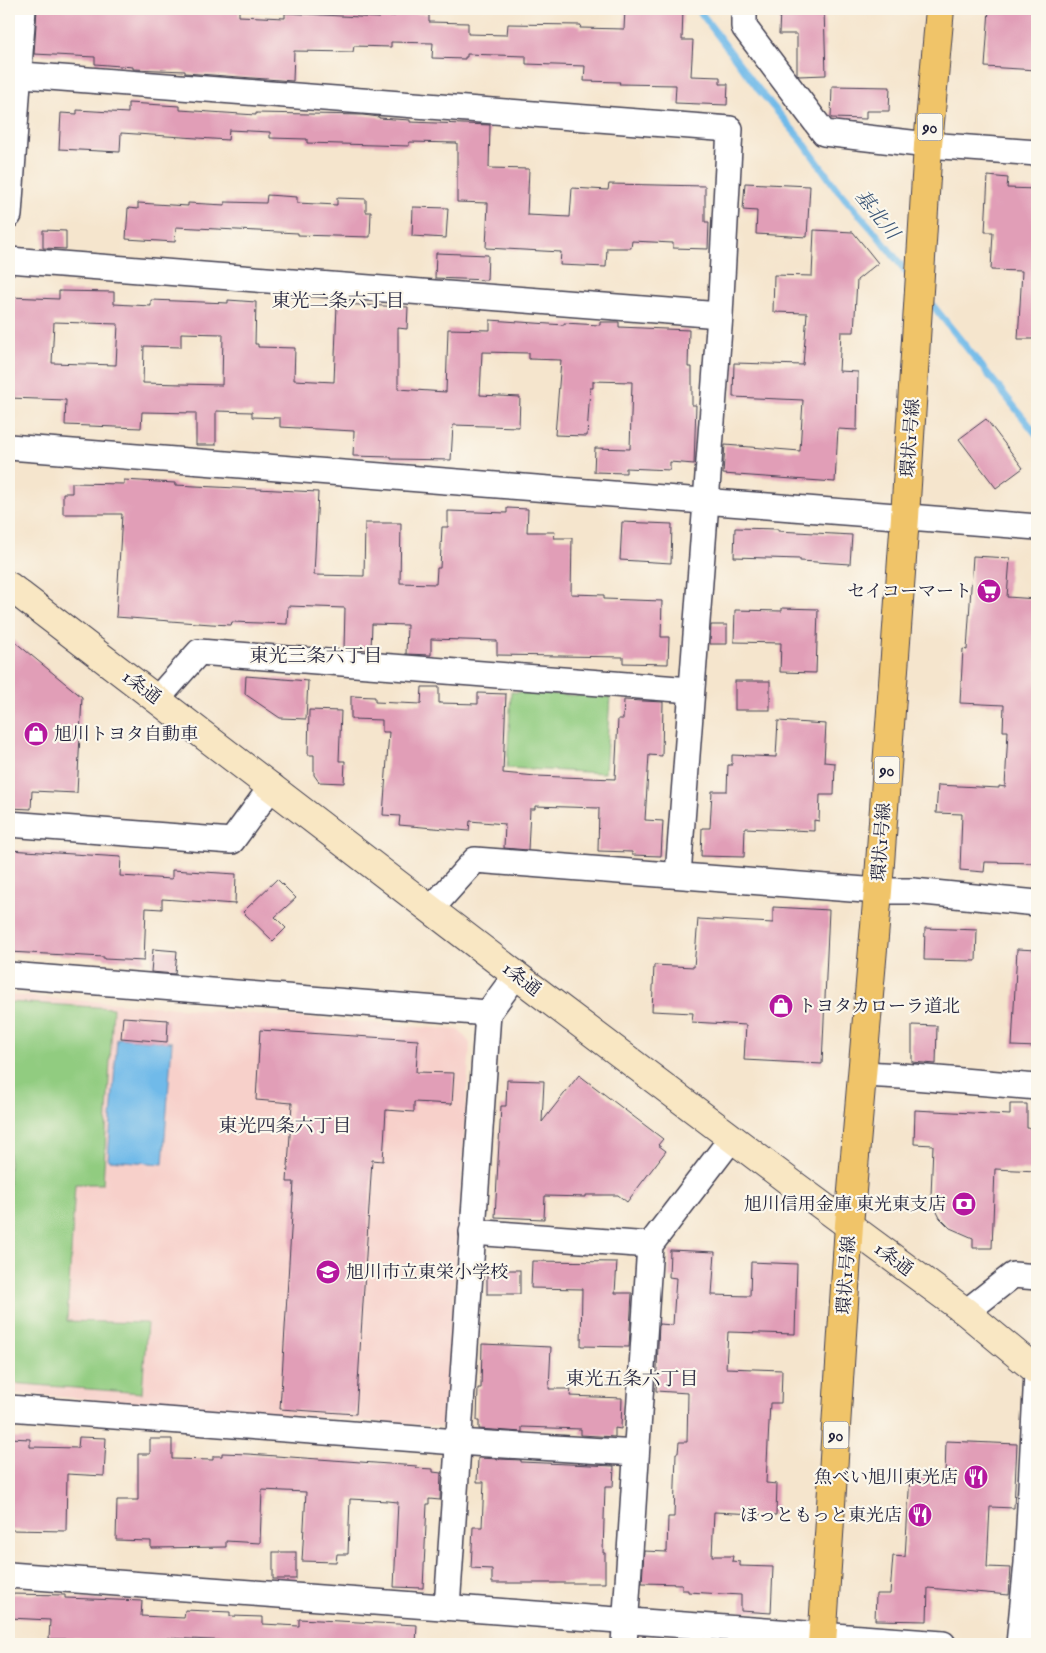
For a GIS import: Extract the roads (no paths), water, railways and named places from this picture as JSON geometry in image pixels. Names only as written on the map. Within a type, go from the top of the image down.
[{"type":"main road","name":"環状1号線","points":[[823,1640],[849,1225],[878,891],[905,517],[928,145],[940,9]]},
{"type":"main road","name":"1条通","points":[[9,586],[516,975],[966,1312],[1037,1372]]},
{"type":"street","points":[[9,215],[14,75],[24,9]]},
{"type":"street","points":[[744,9],[744,27],[824,133],[928,145],[1037,153]]},
{"type":"street","points":[[14,75],[730,128],[720,315],[678,875]]},
{"type":"street","points":[[9,260],[720,315]]},
{"type":"street","points":[[9,447],[1037,527]]},
{"type":"street","points":[[157,698],[199,652],[691,690]]},
{"type":"street","points":[[9,824],[232,841],[272,786]]},
{"type":"street","points":[[431,908],[475,860],[878,891],[913,891],[1037,903]]},
{"type":"street","points":[[9,975],[488,1013]]},
{"type":"street","points":[[447,1607],[488,1013],[516,975]]},
{"type":"street","points":[[863,1074],[1037,1087]]},
{"type":"street","points":[[624,1632],[650,1245],[732,1138]]},
{"type":"street","points":[[472,1232],[650,1245]]},
{"type":"street","points":[[966,1312],[1012,1275],[1037,1277]]},
{"type":"street","points":[[1019,1644],[1032,1563],[1037,1372]]},
{"type":"street","points":[[9,1408],[457,1442],[636,1453]]},
{"type":"street","points":[[9,1575],[447,1607],[624,1632],[943,1644]]},
{"type":"water","points":[[117,1038],[172,1042],[163,1164],[108,1160]]},
{"type":"waterway","name":"基北川","points":[[698,9],[759,90],[803,142],[836,188],[912,279]]},
{"type":"waterway","name":"基北川","points":[[926,297],[1037,435]]},
{"type":"place","name":"セイコーマート","points":[[989,591]]},
{"type":"place","name":"旭川トヨタ自動車","points":[[36,734]]},
{"type":"place","name":"トヨタカローラ道北","points":[[781,1006]]},
{"type":"place","name":"旭川信用金庫 東光東支店","points":[[964,1204]]},
{"type":"place","name":"旭川市立東栄小学校","points":[[328,1272]]},
{"type":"place","name":"魚べい旭川東光店","points":[[976,1477]]},
{"type":"place","name":"ほっともっと東光店","points":[[920,1515]]},
{"type":"district","name":"東光二条六丁目","points":[[338,300]]},
{"type":"district","name":"東光三条六丁目","points":[[316,655]]},
{"type":"district","name":"東光四条六丁目","points":[[285,1125]]},
{"type":"district","name":"東光五条六丁目","points":[[632,1378]]}]
